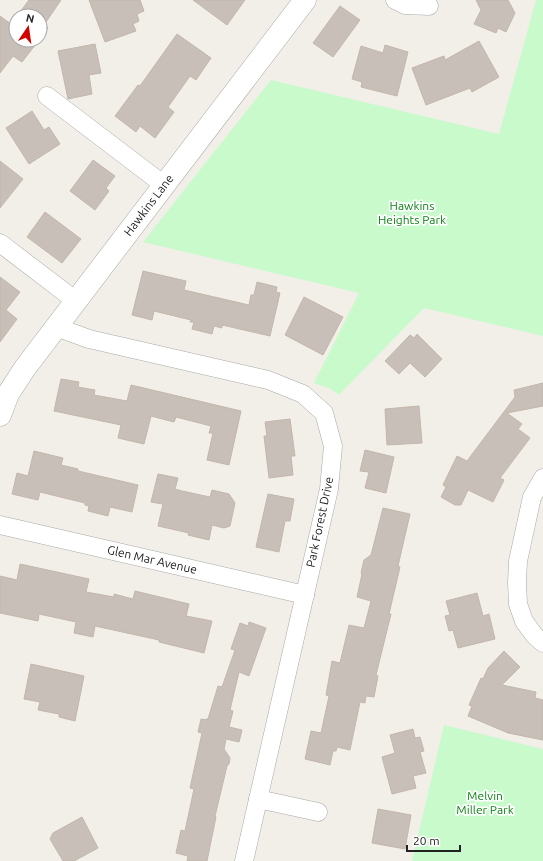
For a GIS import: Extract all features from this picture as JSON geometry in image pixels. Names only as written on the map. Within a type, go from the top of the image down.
[{"type":"street","name":"Hawkins Lane","points":[[0,415],[8,394],[25,368],[305,0]]},
{"type":"street","points":[[395,0],[405,5],[429,6]]},
{"type":"street","points":[[47,96],[164,185]]},
{"type":"street","points":[[0,243],[76,301]]},
{"type":"street","name":"Park Forest Drive","points":[[56,327],[89,339],[268,380],[303,394],[324,413],[333,446],[330,482],[244,861]]},
{"type":"street","points":[[543,478],[532,497],[518,561],[517,583],[518,604],[524,621],[534,635],[543,643]]},
{"type":"street","name":"Glen Mar Avenue","points":[[0,526],[305,595]]},
{"type":"street","points":[[258,799],[318,812]]},
{"type":"green space","name":"Hawkins Heights Park","points":[[536,0],[543,0],[543,336],[424,308],[339,395],[331,389],[314,383],[359,293],[143,242],[271,80],[499,134]]},
{"type":"green space","name":"Melvin Miller Park","points":[[444,725],[543,749],[543,861],[412,861]]},
{"type":"building","points":[[29,0],[61,0],[48,19],[48,8],[23,8]]},
{"type":"building","points":[[89,0],[140,0],[144,11],[137,14],[139,21],[133,24],[136,31],[105,42]]},
{"type":"building","points":[[193,0],[245,0],[227,25]]},
{"type":"building","points":[[476,0],[508,0],[515,13],[506,32],[498,28],[496,33],[474,24],[481,10]]},
{"type":"building","points":[[340,6],[360,20],[333,57],[313,43]]},
{"type":"building","points":[[0,16],[8,22],[8,48],[33,48],[22,62],[13,56],[0,73]]},
{"type":"building","points":[[177,34],[211,58],[196,80],[190,76],[168,107],[174,112],[155,138],[140,126],[136,132],[115,116],[138,85],[140,86]]},
{"type":"building","points":[[479,41],[499,77],[472,92],[470,88],[426,105],[412,68],[444,56],[445,60]]},
{"type":"building","points":[[95,44],[101,73],[89,75],[92,94],[68,99],[58,51]]},
{"type":"building","points":[[385,45],[408,52],[397,96],[361,87],[362,82],[352,79],[361,46],[383,53]]},
{"type":"building","points":[[32,111],[44,130],[49,127],[60,144],[29,164],[6,128]]},
{"type":"building","points":[[93,160],[115,176],[106,188],[109,191],[95,210],[70,191]]},
{"type":"building","points":[[0,161],[23,179],[0,208]]},
{"type":"building","points":[[45,212],[81,239],[62,263],[27,237]]},
{"type":"building","points":[[143,271],[186,281],[184,290],[249,305],[251,295],[254,295],[257,282],[277,287],[276,292],[280,293],[270,336],[222,325],[222,328],[214,326],[212,334],[192,329],[194,322],[190,322],[191,320],[154,311],[152,320],[132,315]]},
{"type":"building","points":[[0,277],[20,292],[6,310],[17,319],[0,342]]},
{"type":"building","points":[[304,297],[343,317],[323,355],[285,335]]},
{"type":"building","points":[[417,334],[442,359],[425,377],[410,363],[399,374],[385,361],[410,335],[414,338]]},
{"type":"building","points":[[61,379],[79,382],[78,387],[95,390],[94,395],[127,401],[131,385],[241,411],[229,465],[207,460],[213,433],[209,433],[211,426],[176,417],[174,422],[151,416],[144,444],[118,438],[121,425],[54,411]]},
{"type":"building","points":[[543,383],[543,406],[507,413],[522,424],[518,429],[530,438],[500,478],[504,480],[493,502],[468,490],[461,505],[455,505],[441,497],[446,487],[443,485],[457,456],[467,461],[515,397],[514,390]]},
{"type":"building","points":[[419,406],[422,443],[387,445],[385,409]]},
{"type":"building","points":[[290,419],[295,456],[291,456],[293,475],[269,478],[264,436],[267,436],[265,422]]},
{"type":"building","points":[[365,450],[394,457],[386,493],[365,488],[369,472],[360,471]]},
{"type":"building","points":[[34,451],[63,458],[61,465],[78,469],[78,471],[138,485],[132,512],[110,507],[108,516],[88,511],[89,506],[85,505],[85,503],[40,492],[38,500],[12,494],[17,473],[28,476]]},
{"type":"building","points":[[158,474],[178,478],[175,489],[182,491],[210,497],[212,490],[229,494],[235,503],[230,526],[224,528],[212,525],[209,540],[188,535],[189,533],[158,526],[163,504],[151,502]]},
{"type":"building","points":[[268,494],[294,499],[290,521],[285,521],[279,552],[256,547]]},
{"type":"building","points":[[383,508],[410,514],[398,566],[400,567],[389,614],[391,614],[376,675],[378,676],[374,697],[366,696],[365,703],[360,702],[350,750],[337,747],[336,751],[333,751],[330,765],[305,759],[311,731],[321,733],[329,696],[326,695],[332,661],[340,663],[349,625],[364,628],[371,601],[357,597],[364,560],[371,555]]},
{"type":"building","points":[[20,564],[89,579],[86,592],[114,597],[114,594],[133,599],[135,591],[189,604],[186,616],[212,621],[204,653],[159,642],[159,640],[95,626],[93,637],[74,633],[76,622],[39,614],[38,621],[0,613],[0,576],[17,580]]},
{"type":"building","points":[[477,593],[483,616],[489,614],[495,639],[458,648],[453,630],[449,631],[445,616],[450,615],[446,601]]},
{"type":"building","points":[[249,622],[266,628],[249,676],[239,672],[230,710],[233,711],[229,727],[242,730],[239,742],[226,739],[224,749],[230,758],[215,816],[207,861],[187,861],[188,856],[176,853],[181,830],[185,831],[194,789],[190,788],[202,733],[198,732],[201,719],[208,719],[218,686],[222,687],[235,650],[231,649],[240,623],[248,626]]},
{"type":"building","points":[[504,651],[520,667],[502,685],[536,692],[535,698],[543,700],[543,740],[508,733],[468,716],[472,706],[469,705],[481,678],[483,679],[488,668]]},
{"type":"building","points":[[31,664],[84,676],[75,721],[59,717],[59,714],[38,710],[40,702],[24,699]]},
{"type":"building","points":[[413,729],[415,738],[420,737],[424,751],[420,752],[426,773],[413,776],[416,788],[392,794],[382,757],[395,753],[390,735]]},
{"type":"building","points":[[378,809],[411,815],[405,849],[372,843]]},
{"type":"building","points":[[82,817],[98,848],[74,861],[63,861],[50,839],[53,833]]}]
